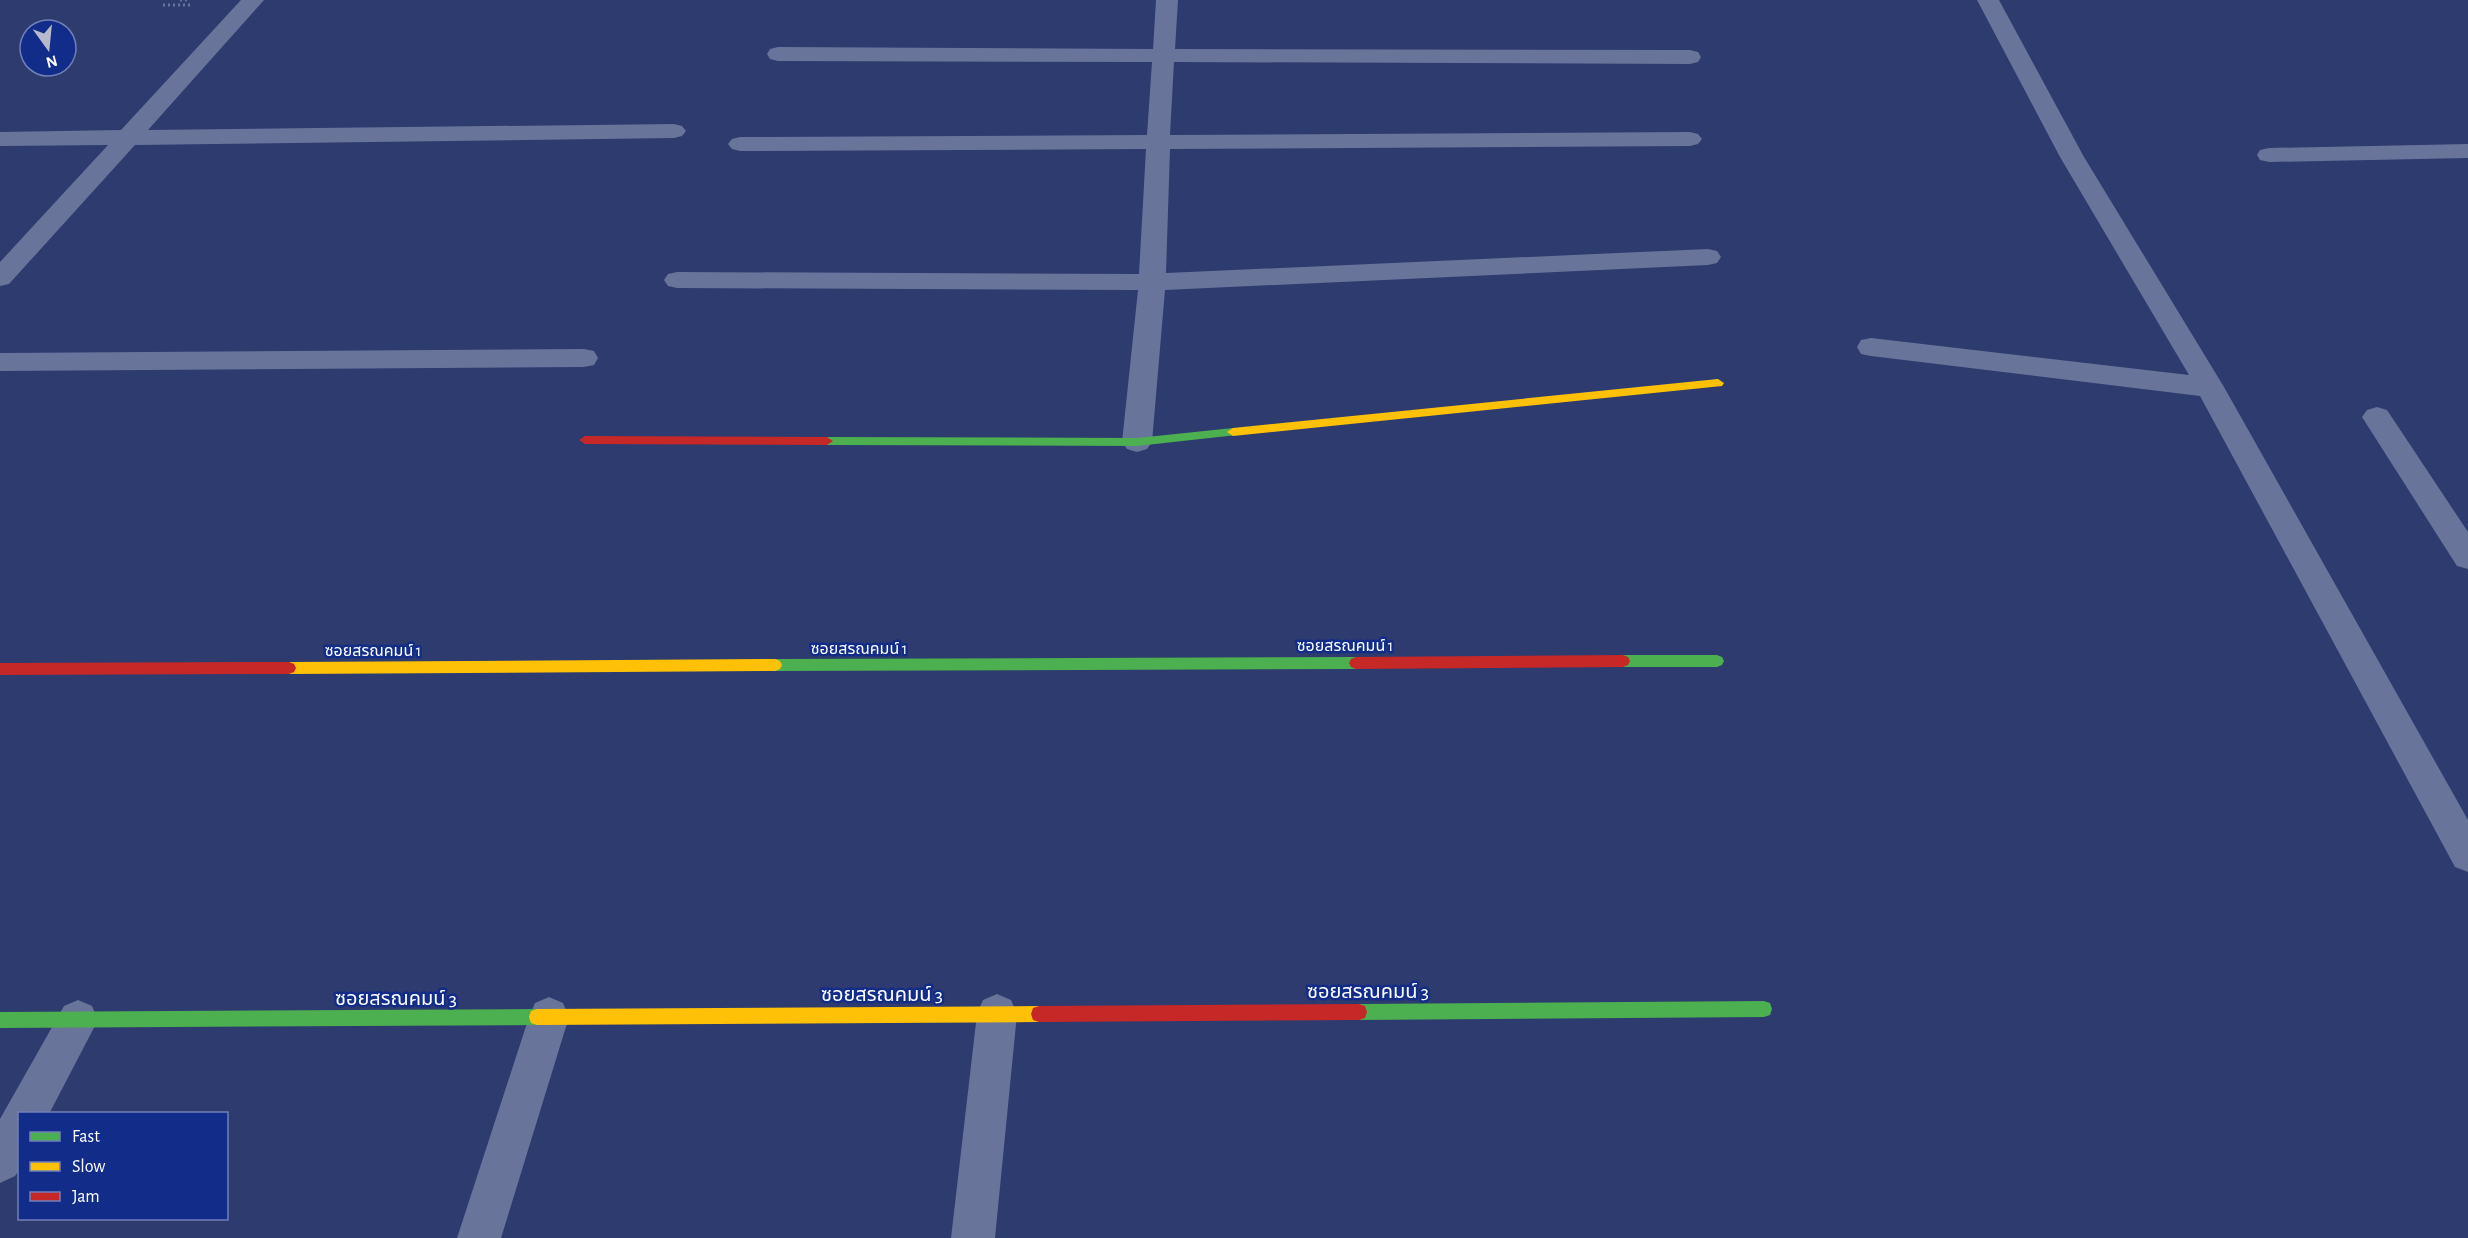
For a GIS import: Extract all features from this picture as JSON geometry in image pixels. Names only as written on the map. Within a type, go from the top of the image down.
[{"type":"street","points":[[0,278],[253,0]]},
{"type":"street","points":[[1137,442],[1152,282],[1167,0]]},
{"type":"street","points":[[1988,0],[2072,157],[2210,387],[2468,855]]},
{"type":"street","points":[[778,54],[1690,57]]},
{"type":"street","points":[[0,139],[674,131]]},
{"type":"street","points":[[740,144],[1690,139]]},
{"type":"street","points":[[2269,155],[2468,151]]},
{"type":"street","points":[[677,280],[1152,282],[1708,257]]},
{"type":"street","points":[[1871,347],[2210,387]]},
{"type":"street","points":[[0,362],[584,358]]},
{"type":"street","points":[[585,440],[1137,442],[1718,383]]},
{"type":"street","points":[[2378,417],[2468,557]]},
{"type":"street","name":"ซอยสรณคมน์ 1","points":[[0,669],[1717,661]]},
{"type":"street","name":"ซอยสรณคมน์ 3","points":[[0,1020],[1764,1009]]},
{"type":"street","points":[[973,1238],[997,1014]]},
{"type":"street","points":[[479,1238],[549,1017]]},
{"type":"street","points":[[27,1112],[78,1020]]},
{"type":"street","points":[[0,1161],[18,1129]]},
{"type":"path","points":[[181,0],[188,0]]},
{"type":"path","points":[[163,5],[197,5]]},
{"type":"traffic: fast","points":[[827,441],[1137,442],[1233,432]]},
{"type":"traffic: fast","points":[[1623,661],[1717,661]]},
{"type":"traffic: fast","points":[[775,665],[1356,663]]},
{"type":"traffic: fast","points":[[1359,1012],[1764,1009]]},
{"type":"traffic: fast","points":[[0,1020],[537,1017]]},
{"type":"traffic: slow","points":[[1233,432],[1718,383]]},
{"type":"traffic: slow","points":[[289,668],[775,665]]},
{"type":"traffic: slow","points":[[537,1017],[1039,1014]]},
{"type":"traffic: jam","points":[[585,440],[827,441]]},
{"type":"traffic: jam","points":[[1356,663],[1623,661]]},
{"type":"traffic: jam","points":[[0,669],[289,668]]},
{"type":"traffic: jam","points":[[1039,1014],[1359,1012]]}]
